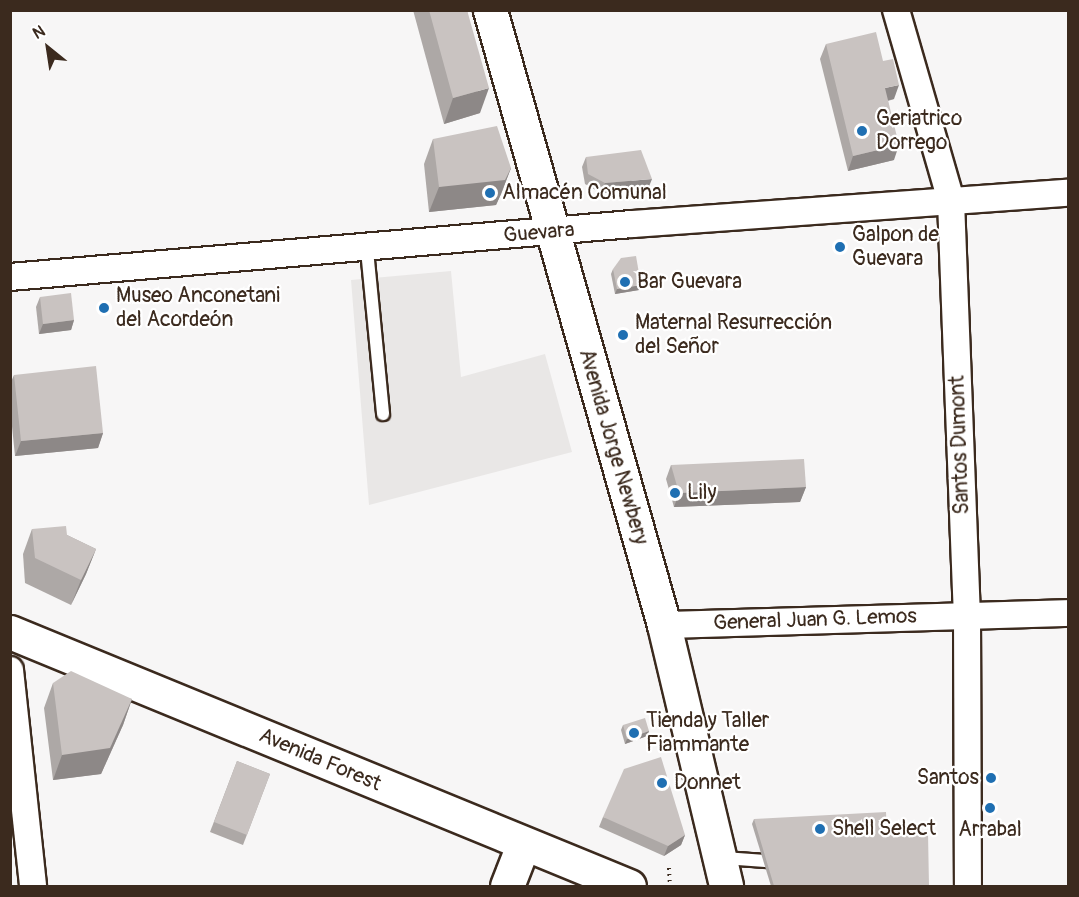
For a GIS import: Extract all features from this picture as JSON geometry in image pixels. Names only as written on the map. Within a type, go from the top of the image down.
[{"type":"main road","name":"Avenida Jorge Newbery","points":[[490,10],[664,625],[724,872]]},
{"type":"main road","name":"Avenida Forest","points":[[10,632],[630,886]]},
{"type":"main road","points":[[507,886],[523,844]]},
{"type":"street","name":"Santos Dumont","points":[[896,10],[951,201],[967,615],[968,886]]},
{"type":"street","name":"Guevara","points":[[10,278],[367,250],[551,232],[1068,194]]},
{"type":"street","name":"General Juan G. Lemos","points":[[664,625],[1068,613]]},
{"type":"street","points":[[10,670],[33,886]]},
{"type":"lane","points":[[367,250],[383,414]]},
{"type":"lane","points":[[724,872],[792,863]]},
{"type":"path","points":[[669,868],[670,886]]},
{"type":"shaded area","points":[[451,271],[461,377],[545,354],[572,452],[369,505],[351,280]]},
{"type":"building","points":[[429,10],[467,10],[489,88],[453,98]]},
{"type":"building","name":"Geriatrico Dorrego","points":[[876,32],[883,61],[893,59],[899,85],[885,88],[899,145],[853,156],[826,44]]},
{"type":"building","points":[[497,126],[511,168],[505,180],[439,187],[433,139]]},
{"type":"building","points":[[641,150],[652,179],[605,183],[588,174],[586,157]]},
{"type":"building","name":"Bar Guevara","points":[[636,256],[641,285],[617,289],[613,269],[621,258]]},
{"type":"building","points":[[71,293],[74,320],[43,324],[40,297]]},
{"type":"building","points":[[96,366],[103,433],[21,441],[14,375]]},
{"type":"building","points":[[804,459],[806,487],[679,493],[671,465]]},
{"type":"building","points":[[66,526],[67,535],[96,549],[81,580],[35,558],[32,529]]},
{"type":"building","points":[[71,671],[132,699],[110,748],[62,755],[53,683]]},
{"type":"building","name":"Tienda y Taller Fiammante","points":[[645,718],[649,731],[627,739],[623,725]]},
{"type":"building","points":[[661,757],[685,835],[668,846],[603,817],[624,769]]},
{"type":"building","points":[[237,761],[270,774],[247,835],[214,822]]},
{"type":"building","points":[[886,812],[887,834],[928,833],[929,886],[774,886],[754,819]]},
{"type":"place","name":"Geriatrico Dorrego","points":[[862,131]]},
{"type":"place","name":"Almacén Comunal","points":[[490,193]]},
{"type":"place","name":"Galpon de Guevara","points":[[840,247]]},
{"type":"place","name":"Bar Guevara","points":[[625,282]]},
{"type":"place","name":"Museo Anconetani del Acordeón","points":[[104,308]]},
{"type":"place","name":"Maternal Resurrección del Señor","points":[[623,335]]},
{"type":"place","name":"Lily","points":[[675,493]]},
{"type":"place","name":"Tienda y Taller Fiammante","points":[[634,733]]},
{"type":"place","name":"Santos","points":[[991,778]]},
{"type":"place","name":"Donnet","points":[[662,783]]},
{"type":"place","name":"Arrabal","points":[[990,808]]},
{"type":"place","name":"Shell Select","points":[[820,829]]}]
